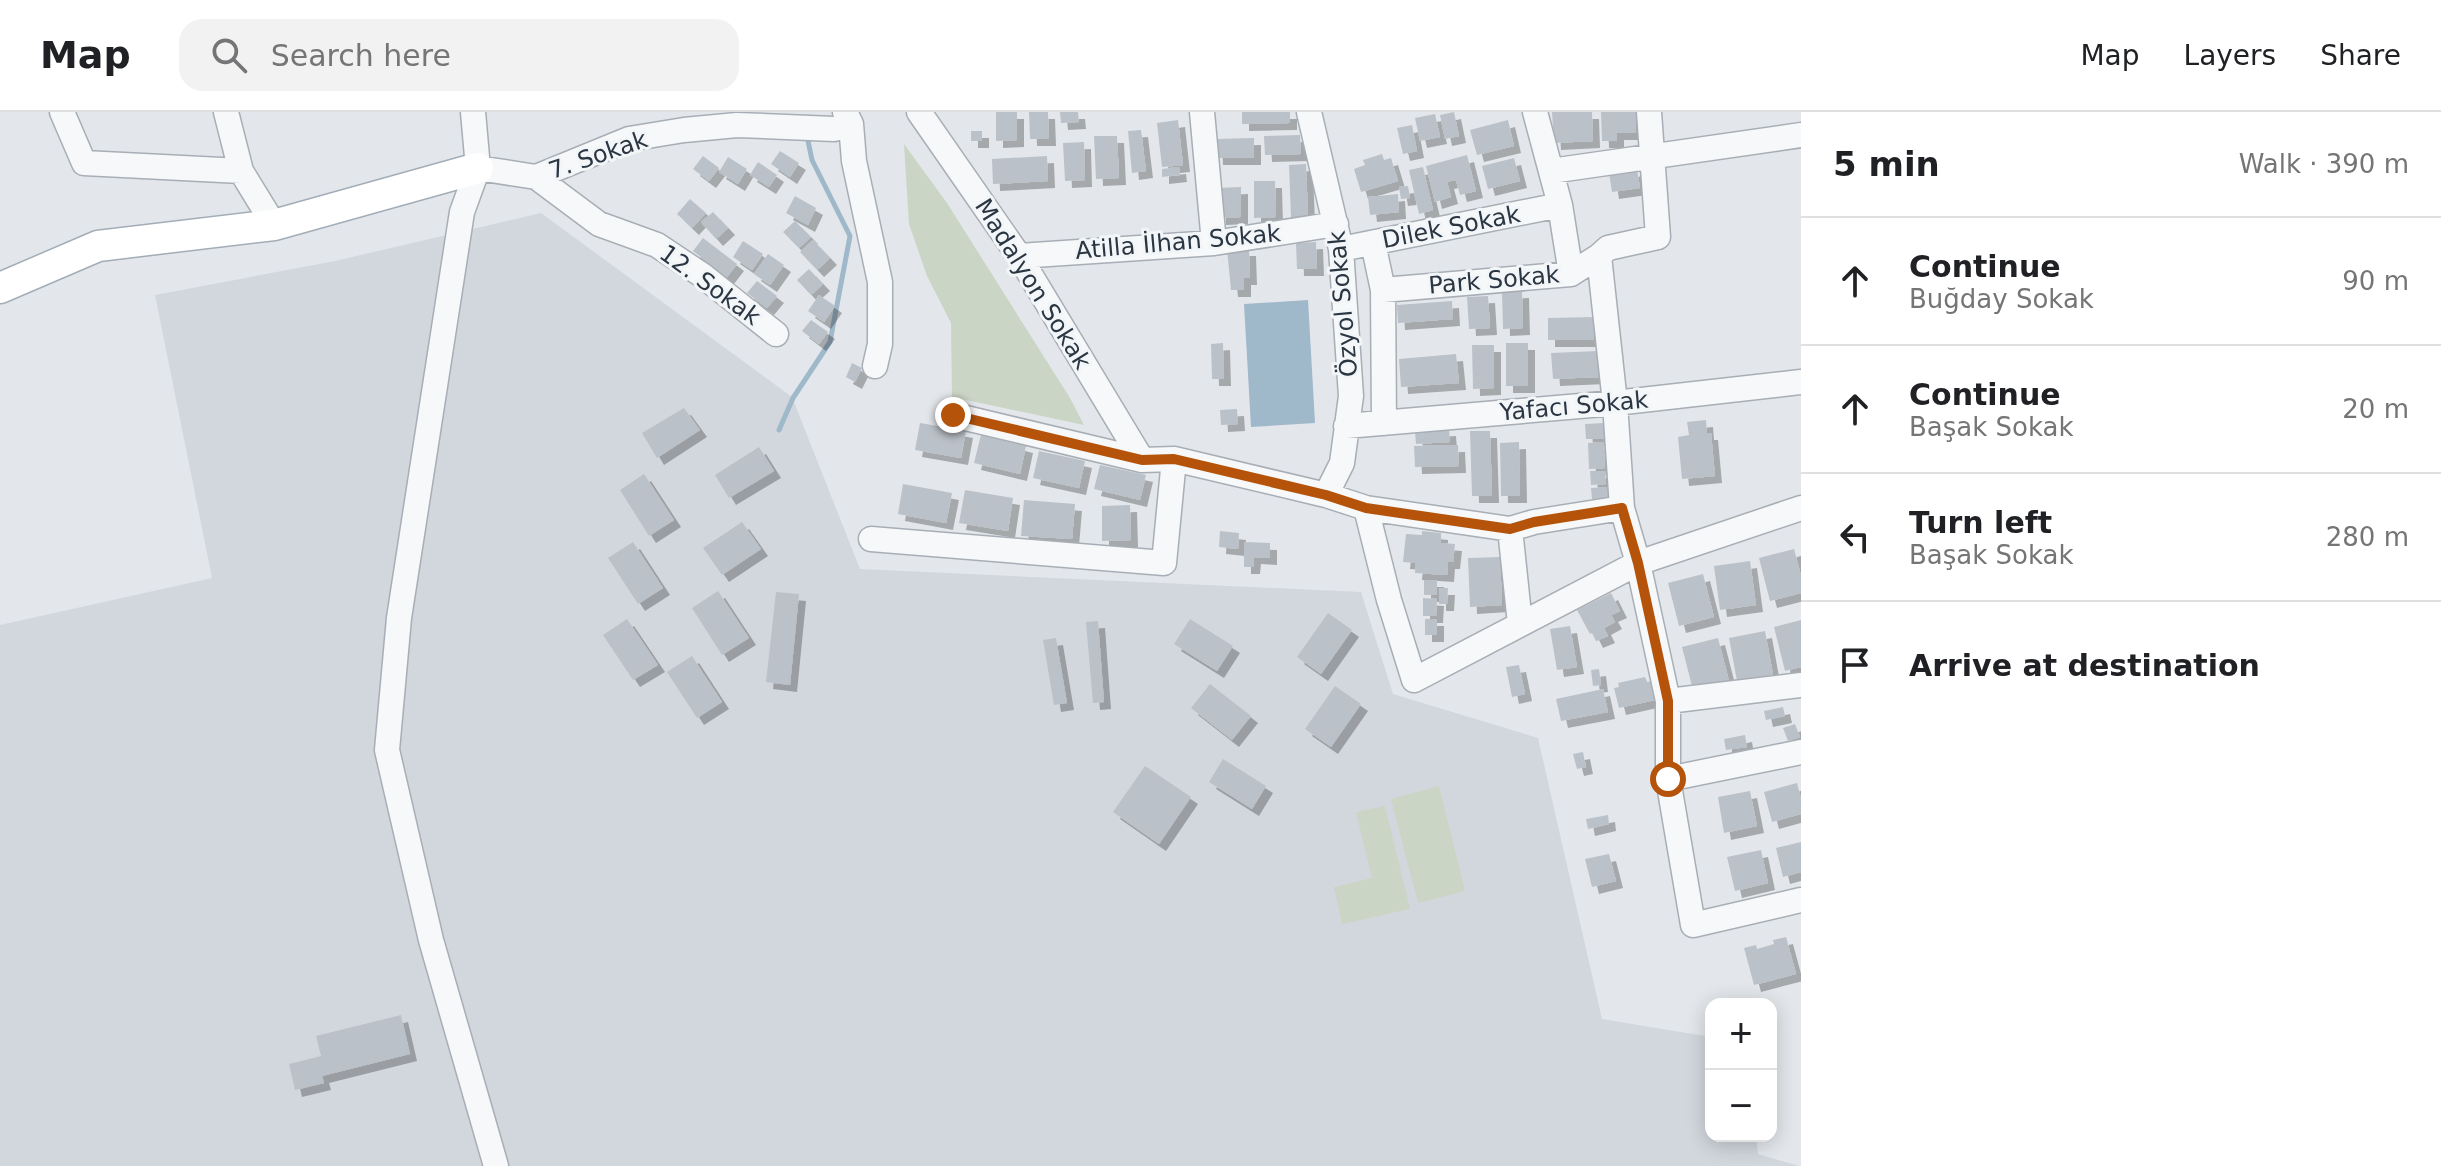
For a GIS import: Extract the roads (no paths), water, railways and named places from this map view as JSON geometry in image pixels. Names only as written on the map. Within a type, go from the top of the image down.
[{"type":"main road","points":[[0,288],[98,246],[274,225],[478,168]]},
{"type":"street","points":[[62,112],[84,163],[241,171]]},
{"type":"street","points":[[226,112],[241,171],[274,225]]},
{"type":"street","points":[[473,112],[478,168],[462,212],[399,618],[387,750],[431,940],[496,1166]]},
{"type":"street","name":"Madalyon Sokak","points":[[919,112],[1019,256],[1142,460]]},
{"type":"street","points":[[1202,112],[1214,243]]},
{"type":"street","points":[[1535,112],[1560,205],[1571,274]]},
{"type":"street","points":[[1649,112],[1652,156]]},
{"type":"street","name":"Özyol Sokak","points":[[1314,113],[1341,249],[1351,396],[1342,463],[1326,495]]},
{"type":"street","points":[[848,118],[880,282],[880,344],[875,366]]},
{"type":"street","name":"7. Sokak","points":[[536,177],[629,139],[726,119],[834,129],[848,118]]},
{"type":"street","points":[[1551,171],[1801,135]]},
{"type":"street","name":"Park Sokak","points":[[1383,290],[1571,274],[1608,248],[1658,237],[1652,156]]},
{"type":"street","name":"12. Sokak","points":[[478,168],[536,177],[599,224],[657,245],[702,275],[776,334]]},
{"type":"street","name":"Dilek Sokak","points":[[1341,249],[1560,205]]},
{"type":"street","name":"Atilla İlhan Sokak","points":[[1019,256],[1214,243],[1336,224]]},
{"type":"street","points":[[1373,243],[1383,290],[1384,423]]},
{"type":"street","points":[[1599,256],[1615,403],[1622,508],[1638,563],[1668,701],[1668,779],[1693,925],[1801,900]]},
{"type":"street","name":"Yafacı Sokak","points":[[1346,426],[1615,403],[1801,382]]},
{"type":"street","points":[[953,415],[1142,460],[1174,459],[1326,495],[1366,508],[1510,529],[1534,522],[1622,508]]},
{"type":"street","points":[[871,539],[1164,563],[1174,459]]},
{"type":"street","points":[[1366,508],[1389,600],[1414,680],[1638,563],[1801,508]]},
{"type":"street","points":[[1510,529],[1520,624]]},
{"type":"street","points":[[1668,701],[1801,685]]},
{"type":"street","points":[[1668,779],[1801,752]]},
{"type":"water","points":[[1308,300],[1315,423],[1251,427],[1244,304]]},
{"type":"waterway","points":[[779,430],[793,398],[830,342],[850,236],[812,160],[807,136]]}]
